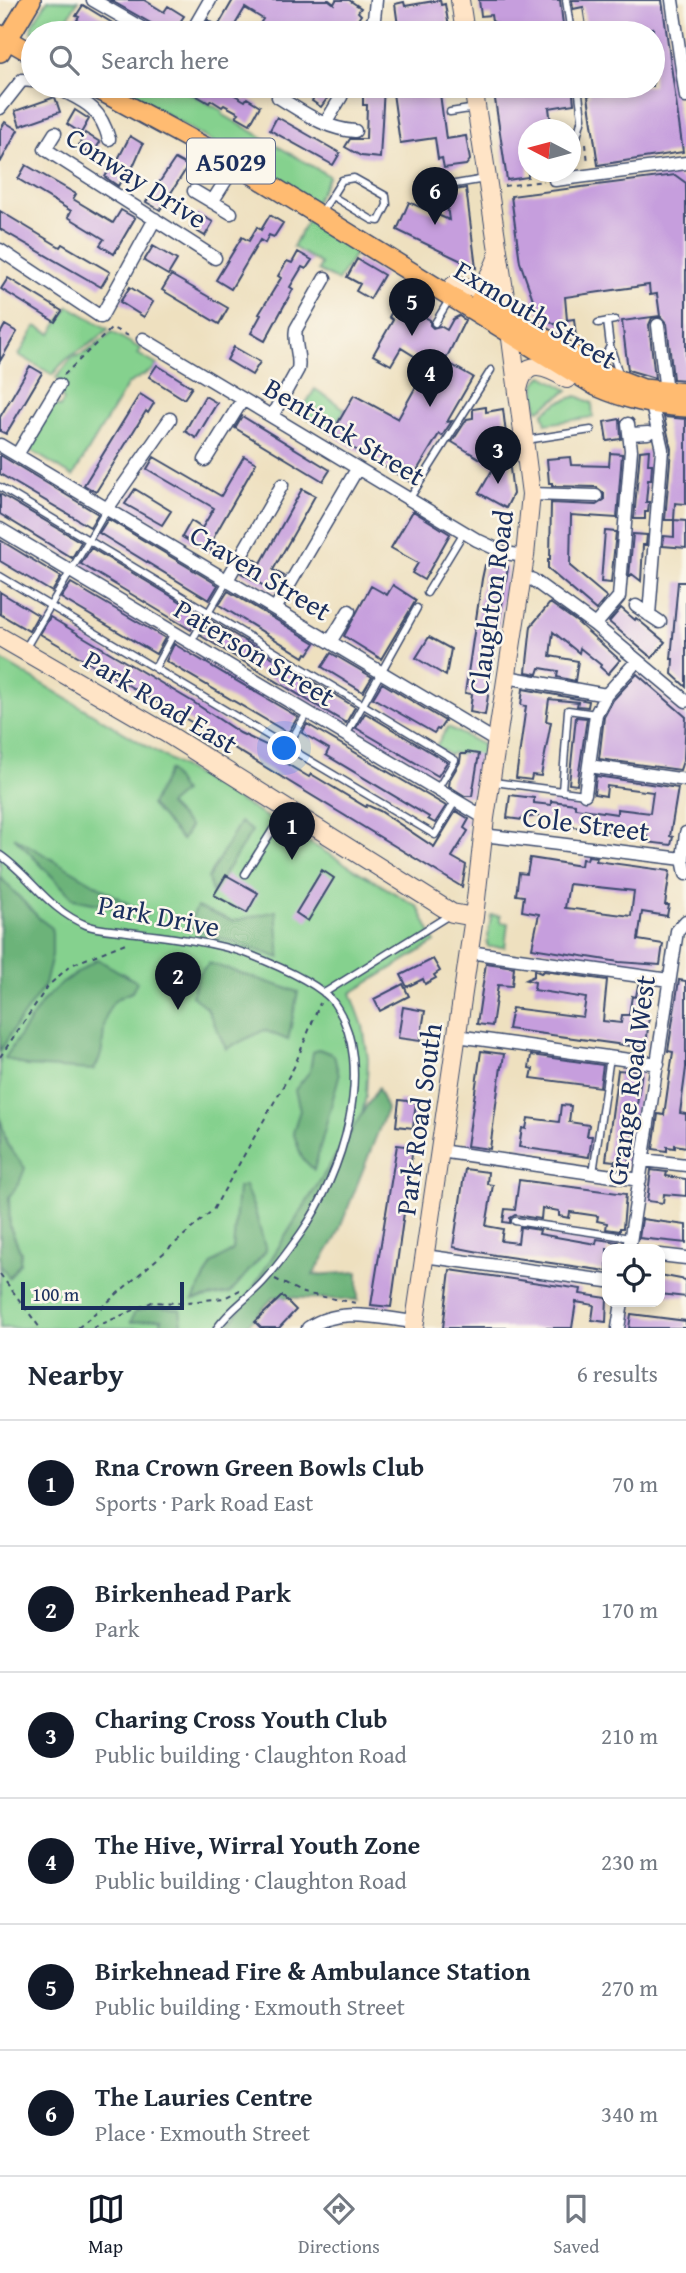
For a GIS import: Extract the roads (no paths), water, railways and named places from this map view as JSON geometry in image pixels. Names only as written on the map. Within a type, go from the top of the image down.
[{"type":"main road","points":[[21,50],[2,43],[31,0]]},
{"type":"main road","name":"Exmouth Street","points":[[114,98],[236,164],[366,243],[417,264],[596,386],[668,396],[686,407]]},
{"type":"main road","name":"Exmouth Street","points":[[508,324],[584,362],[623,390]]},
{"type":"street","points":[[93,0],[129,21]]},
{"type":"street","points":[[198,21],[210,0]]},
{"type":"street","points":[[373,21],[376,0]]},
{"type":"street","points":[[460,0],[463,21]]},
{"type":"street","points":[[671,0],[686,97]]},
{"type":"street","points":[[0,108],[21,81]]},
{"type":"street","points":[[76,98],[96,109],[109,139]]},
{"type":"street","points":[[280,98],[338,130],[355,131]]},
{"type":"street","points":[[325,124],[340,98]]},
{"type":"street","name":"Claughton Road","points":[[474,917],[496,741],[525,556],[531,494],[475,98]]},
{"type":"street","name":"Conway Drive","points":[[55,133],[45,149],[215,258]]},
{"type":"street","points":[[581,177],[686,163]]},
{"type":"street","points":[[212,202],[236,164]]},
{"type":"street","points":[[194,191],[231,213]]},
{"type":"street","points":[[0,250],[100,317],[155,219]]},
{"type":"street","points":[[453,291],[469,289],[487,280],[498,256]]},
{"type":"street","points":[[272,416],[300,363],[294,337],[296,329],[324,278]]},
{"type":"street","points":[[636,606],[654,619],[662,449],[668,396],[658,325]]},
{"type":"street","name":"Bentinck Street","points":[[143,339],[464,532],[505,553],[525,556]]},
{"type":"street","points":[[518,393],[523,376],[541,366],[548,367],[594,393],[623,390]]},
{"type":"street","points":[[17,455],[59,385]]},
{"type":"street","points":[[205,460],[243,399]]},
{"type":"street","points":[[107,509],[170,419]]},
{"type":"street","points":[[595,625],[619,597],[629,429],[648,433]]},
{"type":"street","name":"Craven Street","points":[[0,445],[496,741]]},
{"type":"street","points":[[275,608],[357,469]]},
{"type":"street","points":[[227,580],[282,485]]},
{"type":"street","points":[[531,494],[596,496]]},
{"type":"street","name":"Paterson Street","points":[[0,528],[456,800],[484,827]]},
{"type":"street","points":[[522,576],[533,580],[595,625],[686,701]]},
{"type":"street","points":[[330,642],[349,611]]},
{"type":"street","name":"Park Road East","points":[[0,637],[166,733],[452,913],[474,917]]},
{"type":"street","points":[[585,794],[596,713],[606,695],[636,661]]},
{"type":"street","points":[[507,677],[606,695]]},
{"type":"street","points":[[589,766],[686,780]]},
{"type":"street","name":"Cole Street","points":[[484,827],[683,859]]},
{"type":"street","points":[[686,833],[683,859],[686,874]]},
{"type":"street","name":"Park Road South","points":[[414,1325],[474,917]]},
{"type":"street","name":"Grange Road West","points":[[630,1243],[677,932],[686,921]]},
{"type":"street","points":[[469,952],[669,980]]},
{"type":"street","points":[[457,1036],[658,1064]]},
{"type":"street","points":[[440,1151],[640,1180]]},
{"type":"street","points":[[643,1160],[686,1165]]},
{"type":"street","points":[[424,1256],[602,1280]]},
{"type":"street","points":[[665,1256],[686,1258]]},
{"type":"street","points":[[618,1328],[621,1307]]},
{"type":"street","points":[[308,1328],[317,1321],[337,1315],[414,1325]]},
{"type":"lane","points":[[566,0],[569,21]]},
{"type":"lane","points":[[580,98],[581,122]]},
{"type":"lane","points":[[450,112],[476,108]]},
{"type":"lane","points":[[320,215],[342,180],[354,177],[386,196],[387,205],[379,221],[372,220],[332,196]]},
{"type":"lane","points":[[421,190],[487,183]]},
{"type":"lane","points":[[435,323],[453,291]]},
{"type":"lane","points":[[597,323],[615,320]]},
{"type":"lane","points":[[607,321],[610,346],[623,390]]},
{"type":"lane","points":[[584,362],[604,358],[610,346]]},
{"type":"lane","points":[[410,498],[491,370]]},
{"type":"lane","points":[[524,440],[591,430]]},
{"type":"lane","points":[[0,487],[455,760],[437,789]]},
{"type":"lane","points":[[24,650],[107,509]]},
{"type":"lane","points":[[427,593],[464,532]]},
{"type":"lane","points":[[0,576],[435,835],[456,800]]},
{"type":"lane","points":[[191,642],[227,580]]},
{"type":"lane","points":[[346,735],[416,608]]},
{"type":"lane","points":[[155,668],[174,633]]},
{"type":"lane","points":[[562,791],[568,710],[596,713]]},
{"type":"lane","points":[[287,747],[308,712]]},
{"type":"lane","points":[[491,781],[585,794]]},
{"type":"lane","points":[[245,874],[286,809]]},
{"type":"lane","name":"Park Drive","points":[[0,855],[58,910],[88,926],[189,941],[247,954],[318,986],[334,1003],[346,1027],[354,1060],[353,1094],[344,1140],[327,1187],[302,1231],[268,1276],[217,1328]]},
{"type":"lane","points":[[324,993],[452,913]]},
{"type":"lane","points":[[593,1173],[610,1057]]},
{"type":"lane","points":[[515,1220],[630,1243]]},
{"type":"place","name":"The Lauries Centre","points":[[435,225]]},
{"type":"place","name":"Birkehnead Fire & Ambulance Station","points":[[412,336]]},
{"type":"place","name":"The Hive, Wirral Youth Zone","points":[[430,407]]},
{"type":"place","name":"Charing Cross Youth Club","points":[[498,484]]},
{"type":"place","name":"Rna Crown Green Bowls Club","points":[[292,860]]},
{"type":"place","name":"Birkenhead Park","points":[[178,1010]]}]
